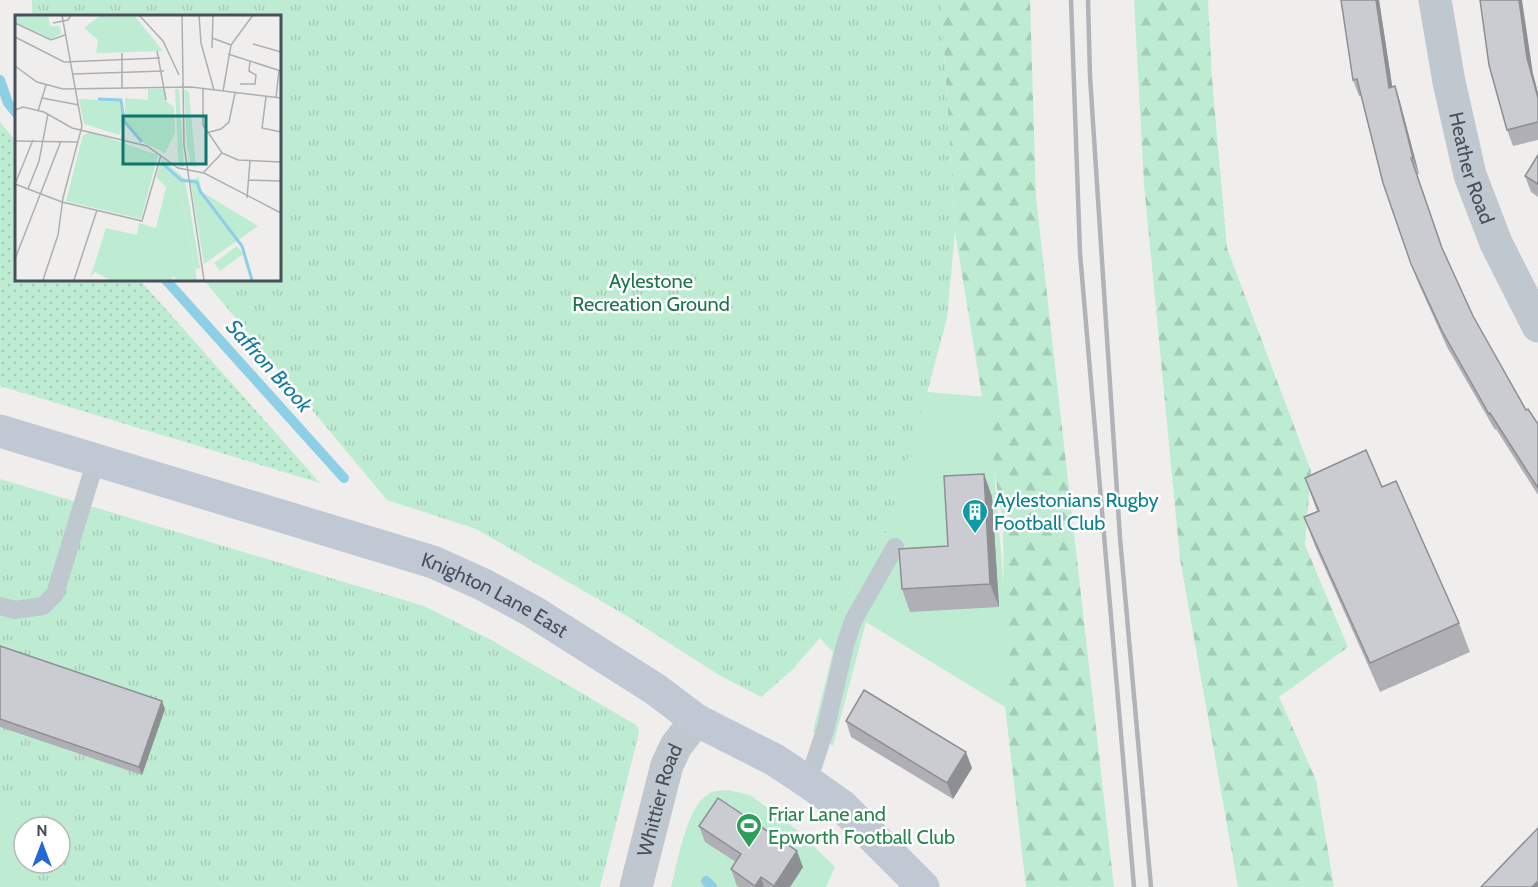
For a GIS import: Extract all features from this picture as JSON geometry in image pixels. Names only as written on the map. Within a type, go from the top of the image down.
[{"type":"street","name":"Heather Road","points":[[1435,0],[1449,82],[1470,175],[1496,243],[1535,315]]},
{"type":"street","name":"Knighton Lane East","points":[[0,431],[433,562],[484,585],[532,611],[655,689],[696,720],[775,760],[808,782],[842,806],[923,887]]},
{"type":"street","name":"Whittier Road","points":[[636,887],[667,765],[676,747],[696,720]]},
{"type":"lane","points":[[0,606],[15,610],[43,606],[55,594],[96,460]]},
{"type":"lane","points":[[808,782],[826,727],[845,645],[853,621],[895,547]]},
{"type":"green space","name":"Aylestone Recreation Ground","points":[[32,0],[941,0],[955,232],[947,318],[886,532],[820,638],[792,670],[761,697],[719,675],[627,616],[476,529],[387,500],[204,280],[280,280],[280,15],[32,15]]},
{"type":"green space","points":[[941,0],[1030,0],[1036,197],[1114,887],[1026,887],[1005,706],[1003,524],[955,232]]},
{"type":"green space","points":[[1134,0],[1208,0],[1212,79],[1227,248],[1311,471],[1305,545],[1348,647],[1279,697],[1316,780],[1334,887],[1238,887],[1180,559],[1144,184]]},
{"type":"green space","points":[[0,122],[15,140],[15,280],[140,280],[320,483],[0,386]]},
{"type":"green space","points":[[927,392],[988,397],[1010,659],[1005,707],[866,622],[833,746],[813,731],[833,652],[820,638],[886,532]]},
{"type":"green space","points":[[0,479],[424,606],[495,642],[636,725],[639,730],[638,737],[600,887],[0,887]]},
{"type":"green space","name":"Friar Lane and Epworth Football Club","points":[[728,790],[750,795],[796,829],[835,867],[826,887],[671,887],[684,835],[695,809],[710,793]]},
{"type":"green space","points":[[0,804],[38,815],[12,815],[12,875],[30,875],[26,887],[0,887]]},
{"type":"building","points":[[1341,0],[1376,0],[1389,88],[1395,86],[1413,158],[1411,158],[1442,248],[1473,316],[1526,410],[1528,409],[1538,424],[1538,488],[1489,414],[1442,331],[1411,264],[1383,183],[1357,79],[1353,80]]},
{"type":"building","points":[[1480,0],[1519,0],[1527,58],[1538,98],[1538,122],[1507,130],[1489,65]]},
{"type":"building","points":[[1538,155],[1538,184],[1525,176]]},
{"type":"building","points":[[1366,450],[1382,487],[1396,481],[1459,623],[1370,663],[1304,517],[1319,511],[1305,478]]},
{"type":"building","points":[[984,474],[990,584],[902,589],[899,549],[948,546],[944,476]]},
{"type":"building","points":[[0,646],[162,701],[139,767],[0,719]]},
{"type":"building","points":[[864,690],[966,752],[947,783],[846,721]]},
{"type":"building","points":[[718,798],[797,851],[774,886],[761,877],[755,886],[731,869],[741,854],[699,826]]},
{"type":"building","points":[[1538,828],[1538,881],[1532,887],[1481,887]]},
{"type":"waterway","name":"Saffron Brook","points":[[0,80],[8,103],[15,112]]},
{"type":"waterway","name":"Saffron Brook","points":[[166,280],[344,478]]},
{"type":"waterway","name":"Saffron Brook","points":[[706,881],[712,887]]},
{"type":"railway","points":[[1071,0],[1080,253],[1134,887]]},
{"type":"railway","points":[[1088,0],[1090,76],[1120,538],[1151,887]]},
{"type":"place","name":"Aylestonians Rugby Football Club","points":[[975,535]]},
{"type":"place","name":"Friar Lane and Epworth Football Club","points":[[749,849]]}]
